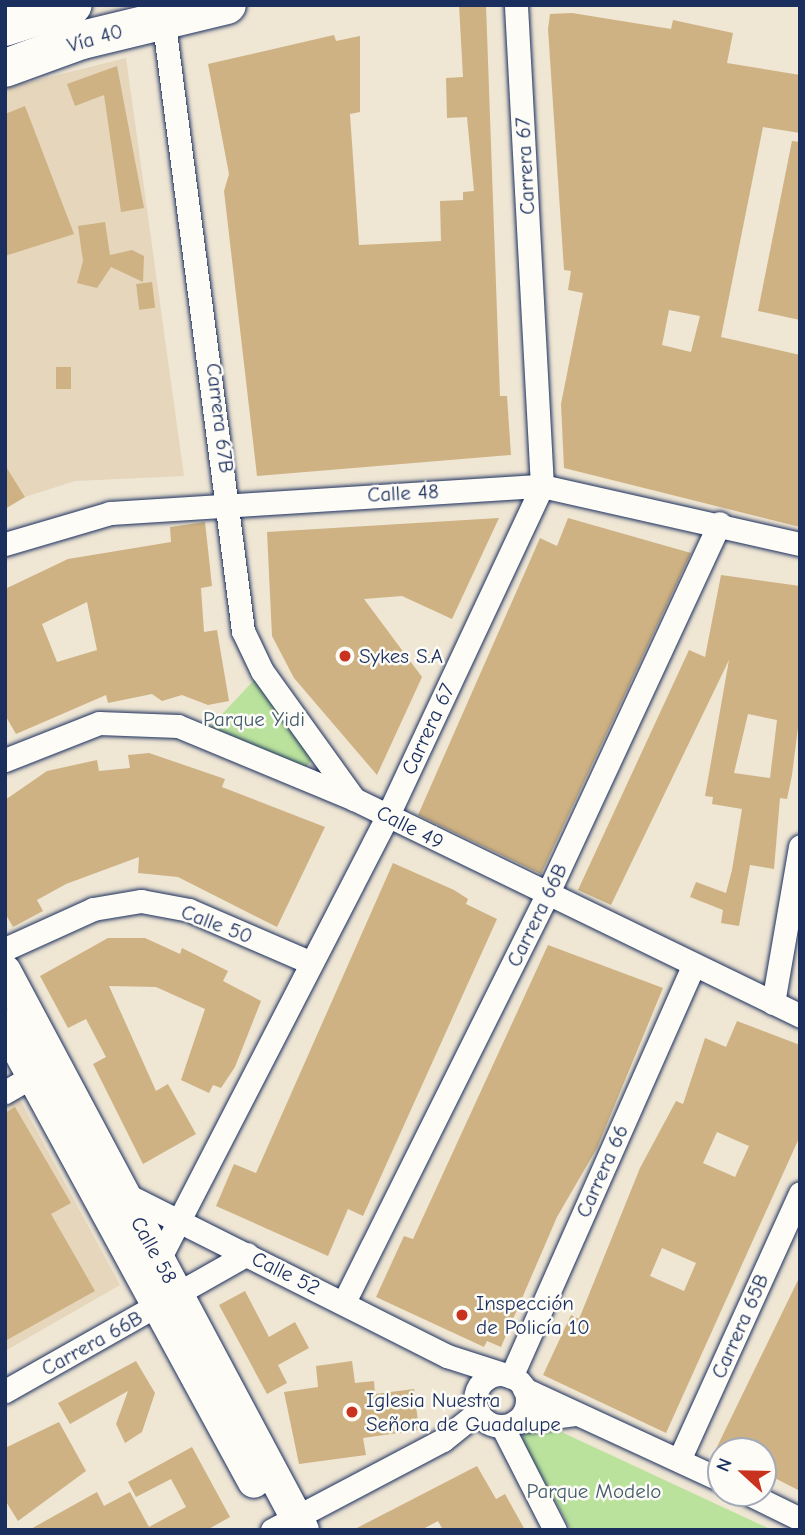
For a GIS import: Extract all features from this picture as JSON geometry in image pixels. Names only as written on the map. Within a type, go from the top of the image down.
[{"type":"highway","name":"Vía 40","points":[[5,27],[73,5]]},
{"type":"highway","name":"Vía 40","points":[[5,68],[162,12],[227,5]]},
{"type":"street","name":"Carrera 67","points":[[160,1286],[178,1221],[309,962],[388,815],[542,486],[516,5]]},
{"type":"street","name":"Carrera 67B","points":[[162,12],[231,503],[230,552],[249,646],[354,799]]},
{"type":"street","name":"Calle 48","points":[[5,544],[110,513],[231,503],[542,486],[720,523],[800,544]]},
{"type":"street","name":"Carrera 66B","points":[[344,1302],[546,897],[720,523]]},
{"type":"street","name":"Calle 49","points":[[5,760],[99,723],[143,720],[178,726],[354,799],[546,897],[800,1016]]},
{"type":"street","points":[[773,1003],[800,846]]},
{"type":"street","name":"Calle 50","points":[[5,949],[93,909],[141,901],[189,910],[309,962]]},
{"type":"street","name":"Carrera 66","points":[[514,1380],[693,966]]},
{"type":"street","name":"Calle 58","points":[[5,971],[43,1070],[285,1526]]},
{"type":"street","name":"Calle 58","points":[[5,1025],[43,1070],[123,1193],[160,1286]]},
{"type":"street","points":[[5,1091],[43,1070]]},
{"type":"street","name":"Calle 52","points":[[123,1193],[447,1356],[514,1380],[576,1414],[707,1473]]},
{"type":"street","name":"Carrera 65B","points":[[680,1460],[800,1193]]},
{"type":"street","points":[[160,1286],[247,1254]]},
{"type":"street","name":"Carrera 66B","points":[[5,1391],[160,1286]]},
{"type":"street","points":[[447,1356],[476,1407],[505,1425],[555,1530]]},
{"type":"street","points":[[443,1440],[476,1407],[484,1381],[514,1380],[526,1404],[505,1425]]},
{"type":"street","points":[[285,1526],[443,1440],[505,1425],[576,1414]]},
{"type":"street","points":[[776,1507],[800,1519]]},
{"type":"shaded area","points":[[126,58],[184,476],[75,481],[25,497],[5,465],[5,88]]},
{"type":"shaded area","points":[[19,1098],[120,1285],[5,1351],[5,1106]]},
{"type":"green space","name":"Parque Yidi","points":[[257,677],[313,758],[304,770],[210,727]]},
{"type":"green space","name":"Parque Modelo","points":[[542,1423],[707,1500],[707,1507],[723,1507],[772,1530],[571,1530],[523,1442],[524,1427]]},
{"type":"building","points":[[459,5],[486,5],[500,396],[507,396],[511,455],[257,476],[224,191],[229,174],[208,64],[334,35],[336,41],[360,36],[360,112],[350,114],[359,245],[441,241],[440,201],[463,200],[463,192],[474,191],[467,117],[447,118],[446,78],[463,77]]},
{"type":"building","points":[[572,13],[671,29],[673,20],[733,33],[727,63],[800,75],[800,133],[763,127],[721,337],[800,355],[800,527],[564,468],[561,404],[583,293],[568,290],[571,271],[564,270],[548,29],[550,14]],"holes":[[[669,310],[700,316],[691,352],[662,345]]]},
{"type":"building","points":[[117,66],[144,208],[121,212],[104,95],[75,106],[67,84]]},
{"type":"building","points":[[25,106],[74,234],[5,256],[5,114]]},
{"type":"building","points":[[792,141],[800,142],[800,320],[758,311]]},
{"type":"building","points":[[105,222],[110,255],[132,250],[144,256],[143,282],[111,267],[97,288],[77,283],[83,261],[78,226]]},
{"type":"building","points":[[152,282],[155,308],[139,310],[136,284]]},
{"type":"building","points":[[56,367],[71,367],[71,389],[56,389]]},
{"type":"building","points":[[5,465],[25,497],[5,509]]},
{"type":"building","name":"Sykes S.A","points":[[499,518],[452,619],[402,596],[364,599],[422,677],[377,775],[294,678],[272,636],[267,532]]},
{"type":"building","points":[[568,518],[691,553],[541,874],[418,815],[540,538],[557,546]]},
{"type":"building","points":[[205,522],[212,586],[201,588],[204,632],[217,630],[229,701],[208,705],[182,695],[162,701],[152,694],[108,703],[106,695],[16,734],[5,715],[5,589],[68,559],[171,542],[170,527]],"holes":[[[87,602],[97,650],[57,662],[42,624]]]},
{"type":"building","points":[[721,575],[800,586],[800,712],[792,775],[787,799],[780,798],[774,869],[750,865],[739,926],[721,923],[723,910],[690,897],[696,882],[726,893],[732,870],[742,809],[712,804],[713,797],[705,796],[729,660],[611,905],[578,890],[689,650],[705,657]],"holes":[[[748,714],[777,720],[770,778],[734,773]]]},
{"type":"building","points":[[149,753],[225,779],[222,787],[325,827],[277,927],[178,877],[138,873],[139,857],[66,884],[37,900],[43,911],[13,927],[5,913],[5,800],[47,771],[97,760],[99,771],[130,768],[128,755]]},
{"type":"building","points":[[393,863],[454,890],[468,899],[466,904],[497,919],[363,1216],[348,1209],[328,1256],[216,1206],[234,1164],[256,1173]]},
{"type":"building","points":[[108,938],[145,938],[180,954],[182,948],[228,971],[223,981],[261,1001],[235,1067],[221,1088],[213,1085],[209,1093],[181,1080],[205,1009],[156,987],[109,986],[156,1091],[168,1084],[196,1134],[143,1164],[93,1064],[106,1057],[86,1019],[68,1028],[40,976]]},
{"type":"building","points":[[548,945],[663,988],[597,1148],[557,1217],[501,1347],[487,1341],[484,1347],[376,1297],[404,1236],[413,1239]]},
{"type":"building","points":[[737,1021],[800,1045],[800,1136],[666,1433],[543,1375],[571,1315],[579,1319],[640,1168],[676,1101],[683,1104],[705,1038],[726,1047]],"holes":[[[717,1132],[749,1146],[735,1177],[703,1163]],[[662,1248],[696,1263],[684,1291],[650,1276]]]},
{"type":"building","points":[[15,1107],[71,1203],[51,1214],[95,1291],[5,1341],[5,1113]]},
{"type":"building","points":[[800,1276],[800,1491],[777,1479],[777,1437],[722,1437]]},
{"type":"building","points":[[245,1291],[269,1337],[295,1322],[309,1348],[278,1365],[287,1383],[267,1394],[219,1305]]},
{"type":"building","points":[[136,1361],[155,1393],[142,1432],[125,1443],[116,1424],[128,1391],[70,1424],[58,1403]]},
{"type":"building","name":"Iglesia Nuestra Señora de Guadalupe","points":[[352,1361],[355,1383],[374,1381],[375,1394],[414,1389],[419,1430],[363,1438],[366,1455],[299,1464],[284,1392],[318,1387],[316,1366]]},
{"type":"building","points":[[59,1422],[86,1471],[18,1521],[5,1500],[5,1448]]},
{"type":"building","points":[[192,1447],[230,1517],[207,1530],[29,1530],[97,1492],[104,1506],[130,1492],[149,1527],[186,1507],[171,1479],[136,1497],[128,1482]]},
{"type":"building","points":[[477,1466],[496,1499],[505,1494],[525,1530],[443,1530],[438,1521],[421,1530],[353,1530]]},
{"type":"place","name":"Sykes S.A","points":[[345,656]]},
{"type":"place","name":"Inspección de Policía 10","points":[[462,1315]]},
{"type":"place","name":"Iglesia Nuestra Señora de Guadalupe","points":[[352,1412]]}]
